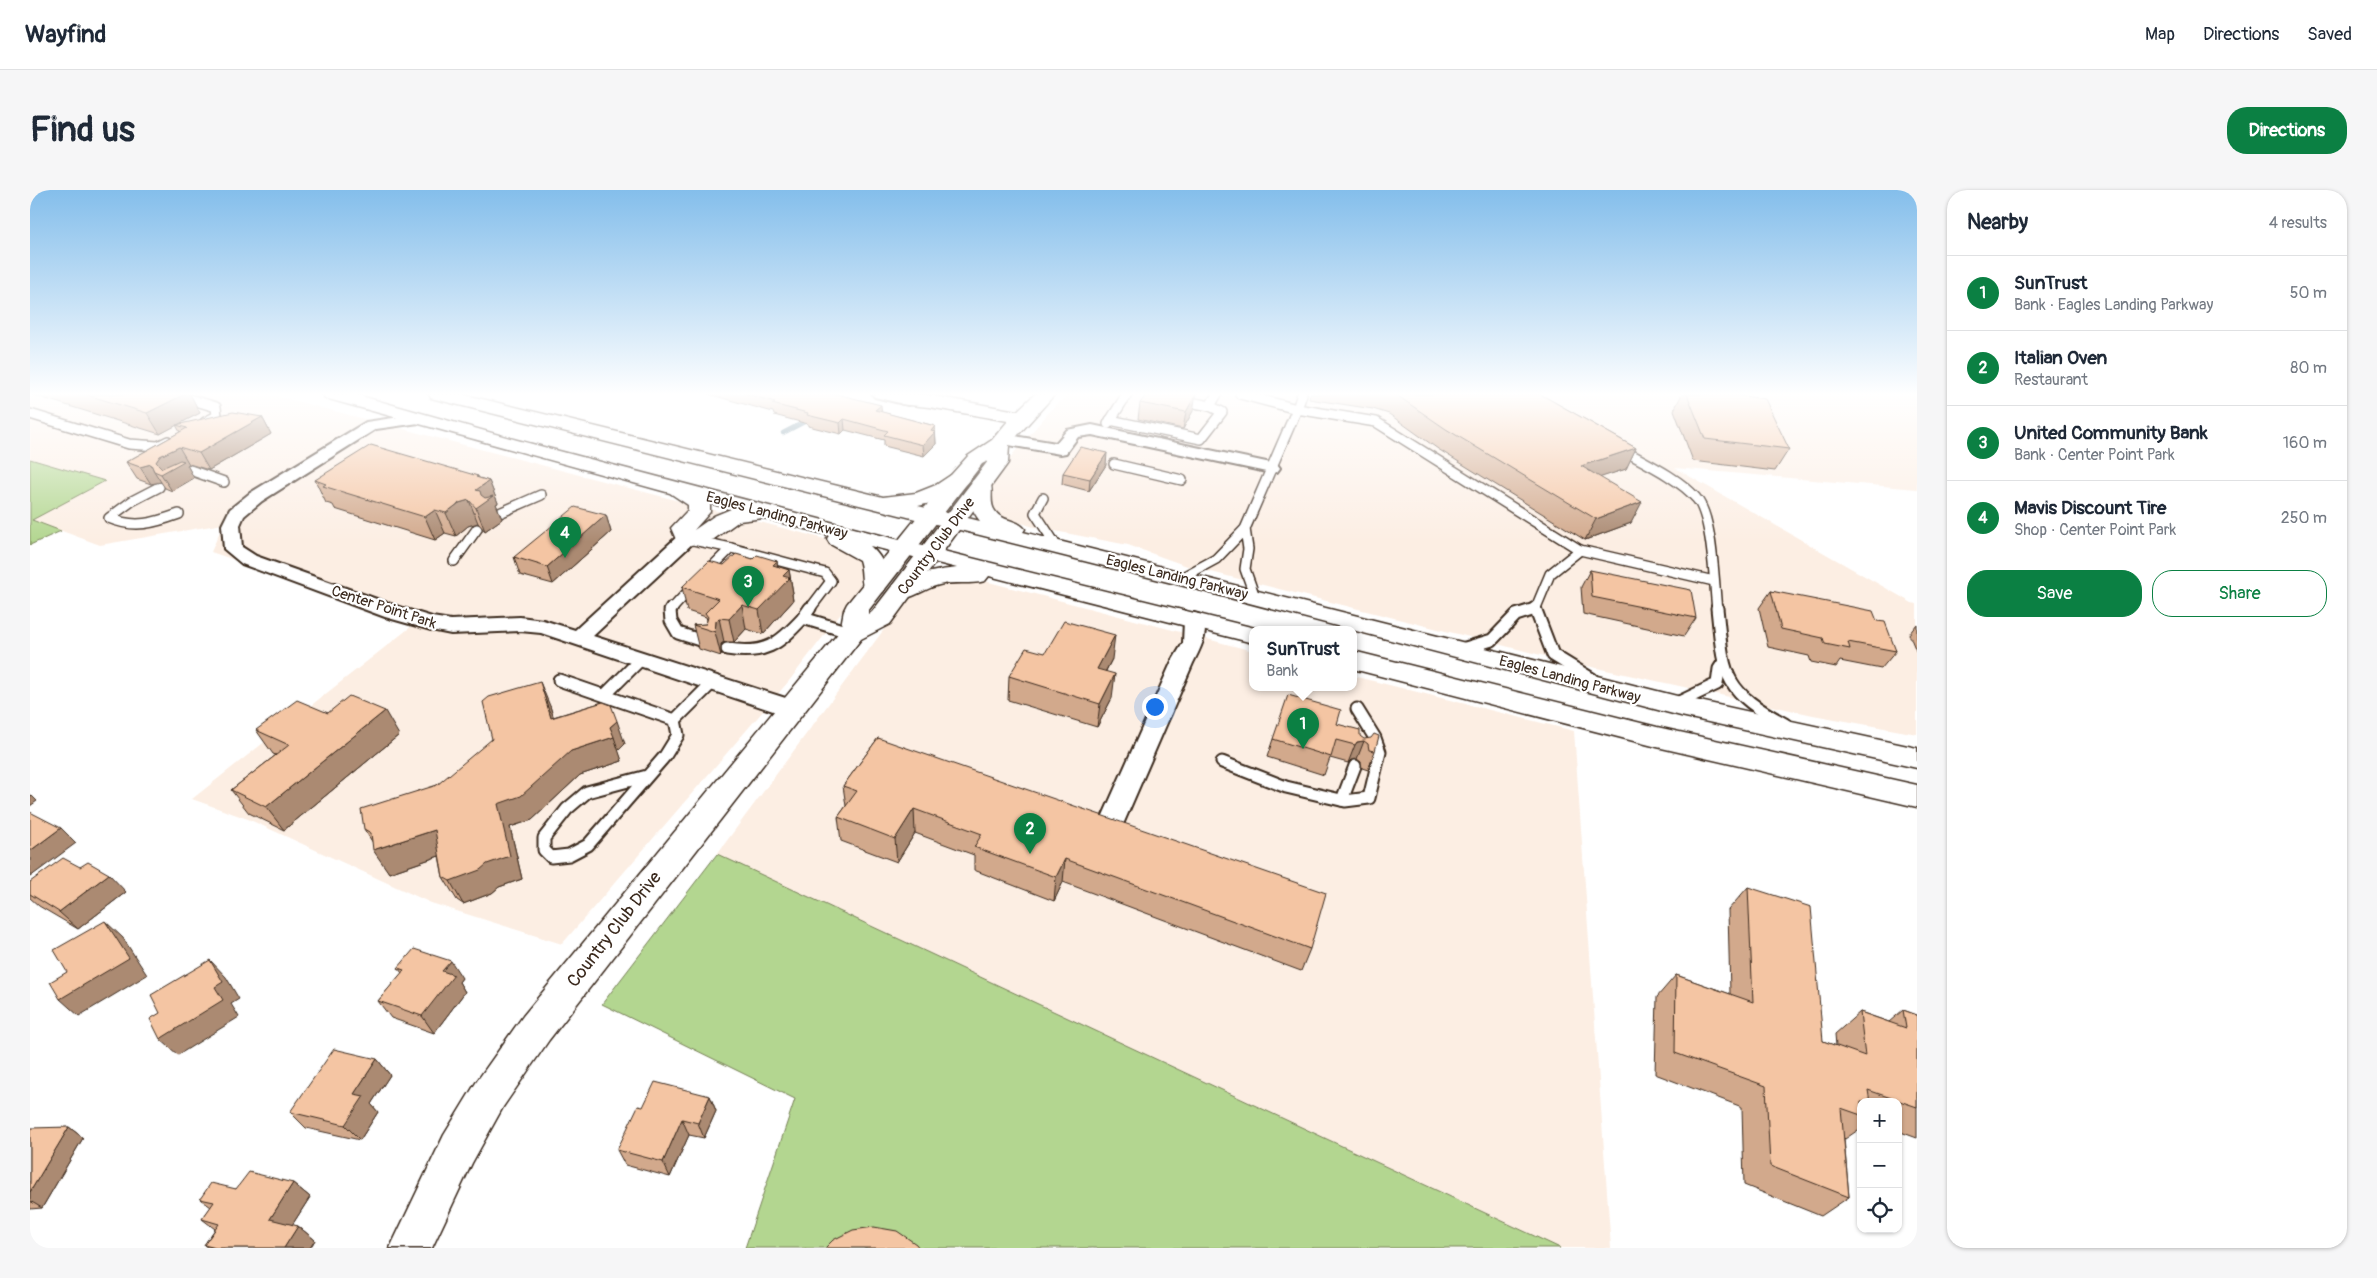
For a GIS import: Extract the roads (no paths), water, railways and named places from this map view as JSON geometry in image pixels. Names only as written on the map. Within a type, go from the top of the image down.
[{"type":"main road","name":"Eagles Landing Parkway","points":[[510,443],[768,512],[916,533]]},
{"type":"main road","points":[[635,443],[857,499],[906,502],[926,498],[943,491],[959,480]]},
{"type":"main road","name":"Country Club Drive","points":[[852,633],[856,610],[975,460],[995,443]]},
{"type":"main road","name":"Country Club Drive","points":[[411,1248],[458,1150],[485,1102],[531,1034],[790,708],[852,633],[881,618],[998,463],[1005,443]]},
{"type":"main road","points":[[556,456],[627,465],[697,478],[916,533],[930,535],[953,523]]},
{"type":"main road","points":[[982,485],[979,503],[986,515],[1007,527],[1111,560]]},
{"type":"main road","points":[[677,488],[699,504],[699,512],[682,528],[686,539],[706,534],[722,521],[734,515],[768,512],[856,547],[866,554],[876,568],[874,587]]},
{"type":"main road","points":[[857,499],[916,533],[934,548],[1024,578],[1249,634]]},
{"type":"main road","name":"Eagles Landing Parkway","points":[[953,523],[1111,560],[1670,705],[1810,738],[1917,758]]},
{"type":"main road","points":[[934,548],[957,542],[1263,616],[1326,626]]},
{"type":"main road","points":[[900,593],[917,584],[947,575],[1024,578]]},
{"type":"main road","points":[[1357,631],[1452,648]]},
{"type":"main road","points":[[1357,661],[1656,737],[1917,796]]},
{"type":"street","name":"Center Point Park","points":[[342,443],[256,497],[236,513],[231,525],[233,549],[249,560],[392,612],[451,627],[520,624],[543,627],[790,708]]},
{"type":"street","points":[[1042,443],[1060,449],[1065,443]]},
{"type":"street","points":[[1174,443],[1271,468]]},
{"type":"street","points":[[578,639],[686,539]]},
{"type":"street","points":[[1108,829],[1182,663],[1193,643],[1194,620]]},
{"type":"lane","points":[[127,443],[158,446],[163,443]]},
{"type":"lane","points":[[1181,578],[1216,559],[1245,529],[1281,443]]},
{"type":"lane","points":[[1410,443],[1580,550],[1714,581]]},
{"type":"lane","points":[[1611,443],[1661,472],[1697,498],[1706,518],[1723,663],[1730,673],[1736,690],[1750,703],[1810,738]]},
{"type":"lane","points":[[1114,464],[1182,480]]},
{"type":"lane","points":[[173,479],[190,470],[224,482]]},
{"type":"lane","points":[[159,487],[132,501],[109,518],[126,526],[145,526],[179,514]]},
{"type":"lane","points":[[495,515],[541,495]]},
{"type":"lane","points":[[1043,498],[1035,513],[1054,542]]},
{"type":"lane","points":[[454,561],[477,529]]},
{"type":"lane","points":[[1245,529],[1248,549],[1245,569],[1255,597]]},
{"type":"lane","points":[[686,539],[731,548],[825,573],[831,581],[803,618],[781,641],[764,651],[742,652],[727,649]]},
{"type":"lane","points":[[706,642],[678,633],[671,621],[670,611],[731,548]]},
{"type":"lane","points":[[1580,550],[1550,574],[1535,609],[1553,655],[1608,689]]},
{"type":"lane","points":[[1452,648],[1492,640],[1516,615],[1535,609]]},
{"type":"lane","points":[[803,618],[852,633]]},
{"type":"lane","points":[[604,696],[640,660]]},
{"type":"lane","points":[[1670,705],[1708,690],[1716,684],[1719,669],[1723,663]]},
{"type":"lane","points":[[559,680],[675,720]]},
{"type":"lane","points":[[675,720],[712,683]]},
{"type":"lane","points":[[1222,762],[1286,787],[1342,800],[1369,798],[1380,752],[1368,737],[1357,709]]},
{"type":"lane","points":[[647,776],[587,792],[567,809],[544,838],[544,850],[551,857],[569,855],[588,845],[666,756],[678,735],[675,720]]},
{"type":"lane","points":[[1342,800],[1355,766]]},
{"type":"place","name":"Mavis Discount Tire","points":[[565,558]]},
{"type":"place","name":"United Community Bank","points":[[748,607]]},
{"type":"place","name":"SunTrust","points":[[1303,749]]},
{"type":"place","name":"Italian Oven","points":[[1030,854]]}]
